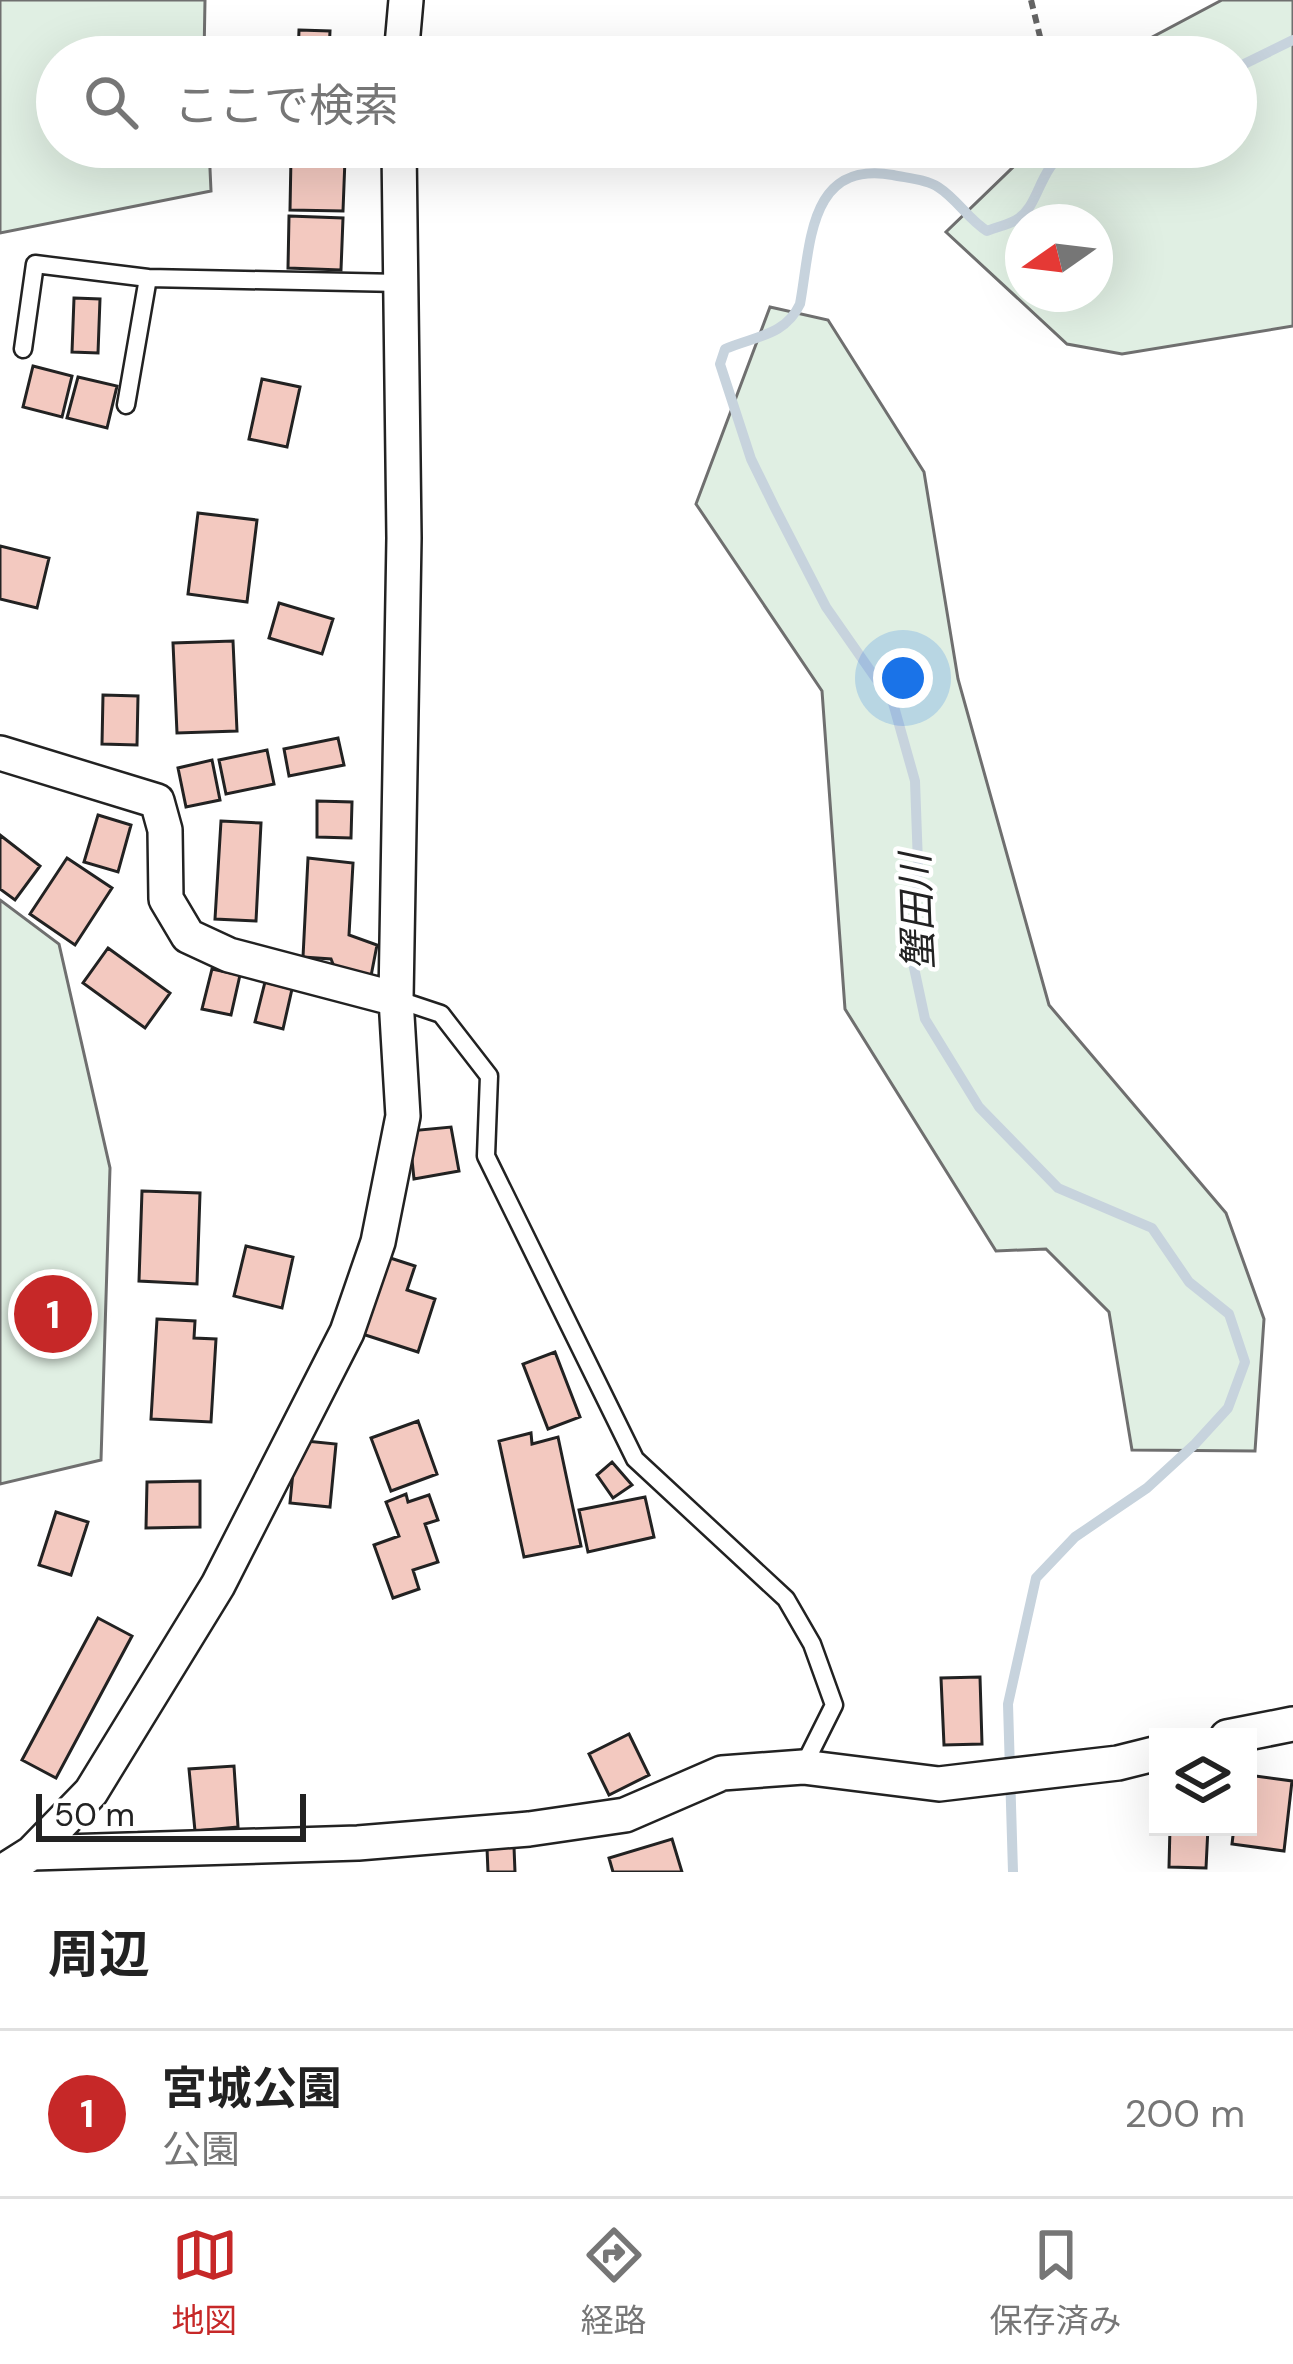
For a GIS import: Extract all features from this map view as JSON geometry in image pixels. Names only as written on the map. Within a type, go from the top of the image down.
[{"type":"street","points":[[403,36],[406,0]]},
{"type":"street","points":[[2,1872],[32,1852],[91,1792],[218,1585],[347,1332],[378,1241],[404,1116],[396,999],[404,538],[399,168]]},
{"type":"street","points":[[0,754],[157,801],[165,830],[166,899],[188,936],[229,955],[396,999]]},
{"type":"street","points":[[1257,1731],[1293,1724]]},
{"type":"street","points":[[32,1852],[360,1858],[625,1815],[722,1773],[803,1766],[939,1784],[1149,1755]]},
{"type":"lane","points":[[23,349],[35,264],[148,278],[400,283]]},
{"type":"lane","points":[[125,405],[148,278]]},
{"type":"lane","points":[[396,999],[441,1015],[489,1076],[487,1156],[635,1459],[786,1599],[812,1644],[834,1705],[803,1766]]},
{"type":"path","points":[[1031,0],[1040,36]]},
{"type":"green space","points":[[0,0],[205,0],[204,36],[36,36],[36,168],[210,168],[211,191],[0,233]]},
{"type":"green space","points":[[1222,0],[1293,0],[1293,326],[1122,354],[1067,344],[1032,312],[1113,312],[1113,204],[1005,204],[1005,287],[946,232],[1012,168],[1257,168],[1257,36],[1154,36]]},
{"type":"green space","points":[[770,307],[828,320],[924,472],[958,679],[1049,1005],[1226,1213],[1264,1319],[1255,1451],[1132,1450],[1109,1312],[1046,1249],[996,1251],[845,1009],[822,691],[696,504]]},
{"type":"green space","points":[[0,900],[59,944],[110,1168],[101,1460],[0,1484]]},
{"type":"building","points":[[299,30],[330,31],[330,36],[299,36]]},
{"type":"building","points":[[291,168],[345,168],[343,211],[290,210]]},
{"type":"building","points":[[289,216],[343,218],[341,270],[288,268]]},
{"type":"building","points":[[74,298],[100,299],[98,353],[72,352]]},
{"type":"building","points":[[33,366],[72,376],[62,417],[23,407]]},
{"type":"building","points":[[78,377],[117,386],[107,428],[67,418]]},
{"type":"building","points":[[262,379],[300,387],[287,447],[249,439]]},
{"type":"building","points":[[198,513],[257,520],[247,602],[188,594]]},
{"type":"building","points":[[0,546],[49,558],[37,608],[0,599]]},
{"type":"building","points":[[279,603],[333,619],[322,654],[269,638]]},
{"type":"building","points":[[233,641],[237,731],[177,733],[173,643]]},
{"type":"building","points":[[103,695],[138,696],[137,745],[102,744]]},
{"type":"building","points":[[338,738],[344,765],[289,776],[284,749]]},
{"type":"building","points":[[267,750],[274,784],[226,794],[219,760]]},
{"type":"building","points":[[212,760],[220,800],[186,807],[178,768]]},
{"type":"building","points":[[317,801],[352,802],[351,838],[317,837]]},
{"type":"building","points":[[98,815],[131,825],[118,872],[84,862]]},
{"type":"building","points":[[221,821],[261,823],[256,921],[215,919]]},
{"type":"building","points":[[0,835],[40,866],[15,900],[0,889]]},
{"type":"building","points":[[67,858],[112,888],[75,945],[30,914]]},
{"type":"building","points":[[308,858],[353,863],[349,935],[377,945],[371,976],[335,969],[331,959],[303,957]]},
{"type":"building","points":[[108,948],[170,993],[145,1028],[83,983]]},
{"type":"building","points":[[212,969],[240,975],[231,1015],[202,1009]]},
{"type":"building","points":[[265,982],[292,989],[283,1029],[255,1022]]},
{"type":"building","points":[[451,1127],[459,1171],[414,1179],[409,1131]]},
{"type":"building","points":[[142,1191],[200,1193],[197,1284],[139,1281]]},
{"type":"building","points":[[246,1246],[293,1257],[282,1308],[234,1296]]},
{"type":"building","points":[[378,1254],[415,1266],[407,1290],[435,1299],[418,1352],[353,1331]]},
{"type":"building","points":[[157,1319],[195,1321],[194,1338],[216,1339],[211,1422],[151,1419]]},
{"type":"building","points":[[555,1352],[580,1417],[548,1429],[523,1364]]},
{"type":"building","points":[[418,1421],[437,1474],[391,1491],[371,1438]]},
{"type":"building","points":[[531,1433],[532,1444],[558,1437],[581,1546],[524,1557],[499,1441]]},
{"type":"building","points":[[296,1440],[336,1444],[330,1507],[290,1503]]},
{"type":"building","points":[[612,1462],[632,1485],[613,1498],[597,1475]]},
{"type":"building","points":[[200,1481],[200,1527],[146,1528],[147,1482]]},
{"type":"building","points":[[406,1494],[408,1502],[429,1495],[438,1520],[425,1524],[438,1562],[413,1570],[419,1589],[393,1598],[374,1545],[399,1536],[386,1502]]},
{"type":"building","points":[[645,1497],[654,1537],[588,1552],[579,1510]]},
{"type":"building","points":[[56,1512],[88,1522],[71,1575],[39,1565]]},
{"type":"building","points":[[98,1618],[132,1636],[56,1778],[22,1760]]},
{"type":"building","points":[[980,1677],[982,1744],[944,1745],[941,1678]]},
{"type":"building","points":[[629,1734],[649,1775],[609,1795],[589,1754]]},
{"type":"building","points":[[234,1766],[238,1827],[195,1831],[189,1769]]},
{"type":"building","points":[[1257,1776],[1292,1781],[1284,1851],[1232,1844],[1233,1836],[1257,1836]]},
{"type":"building","points":[[1170,1836],[1208,1836],[1206,1868],[1169,1867]]},
{"type":"building","points":[[672,1839],[682,1872],[613,1872],[609,1858]]},
{"type":"building","points":[[514,1847],[515,1872],[488,1872],[487,1848]]},
{"type":"waterway","name":"蟹田川","points":[[1257,58],[1293,40]]},
{"type":"waterway","name":"蟹田川","points":[[1013,1872],[1008,1704],[1036,1578],[1075,1537],[1147,1488],[1195,1444],[1228,1408],[1245,1362],[1229,1314],[1189,1282],[1152,1228],[1058,1188],[979,1107],[925,1019],[913,963],[918,864],[915,781],[893,703],[826,607],[775,508],[751,459],[720,364],[725,349],[768,334],[794,315],[819,211],[844,180],[865,174],[928,182],[987,231],[1024,214],[1050,168]]},
{"type":"place","name":"宮城公園","points":[[53,1314]]}]
